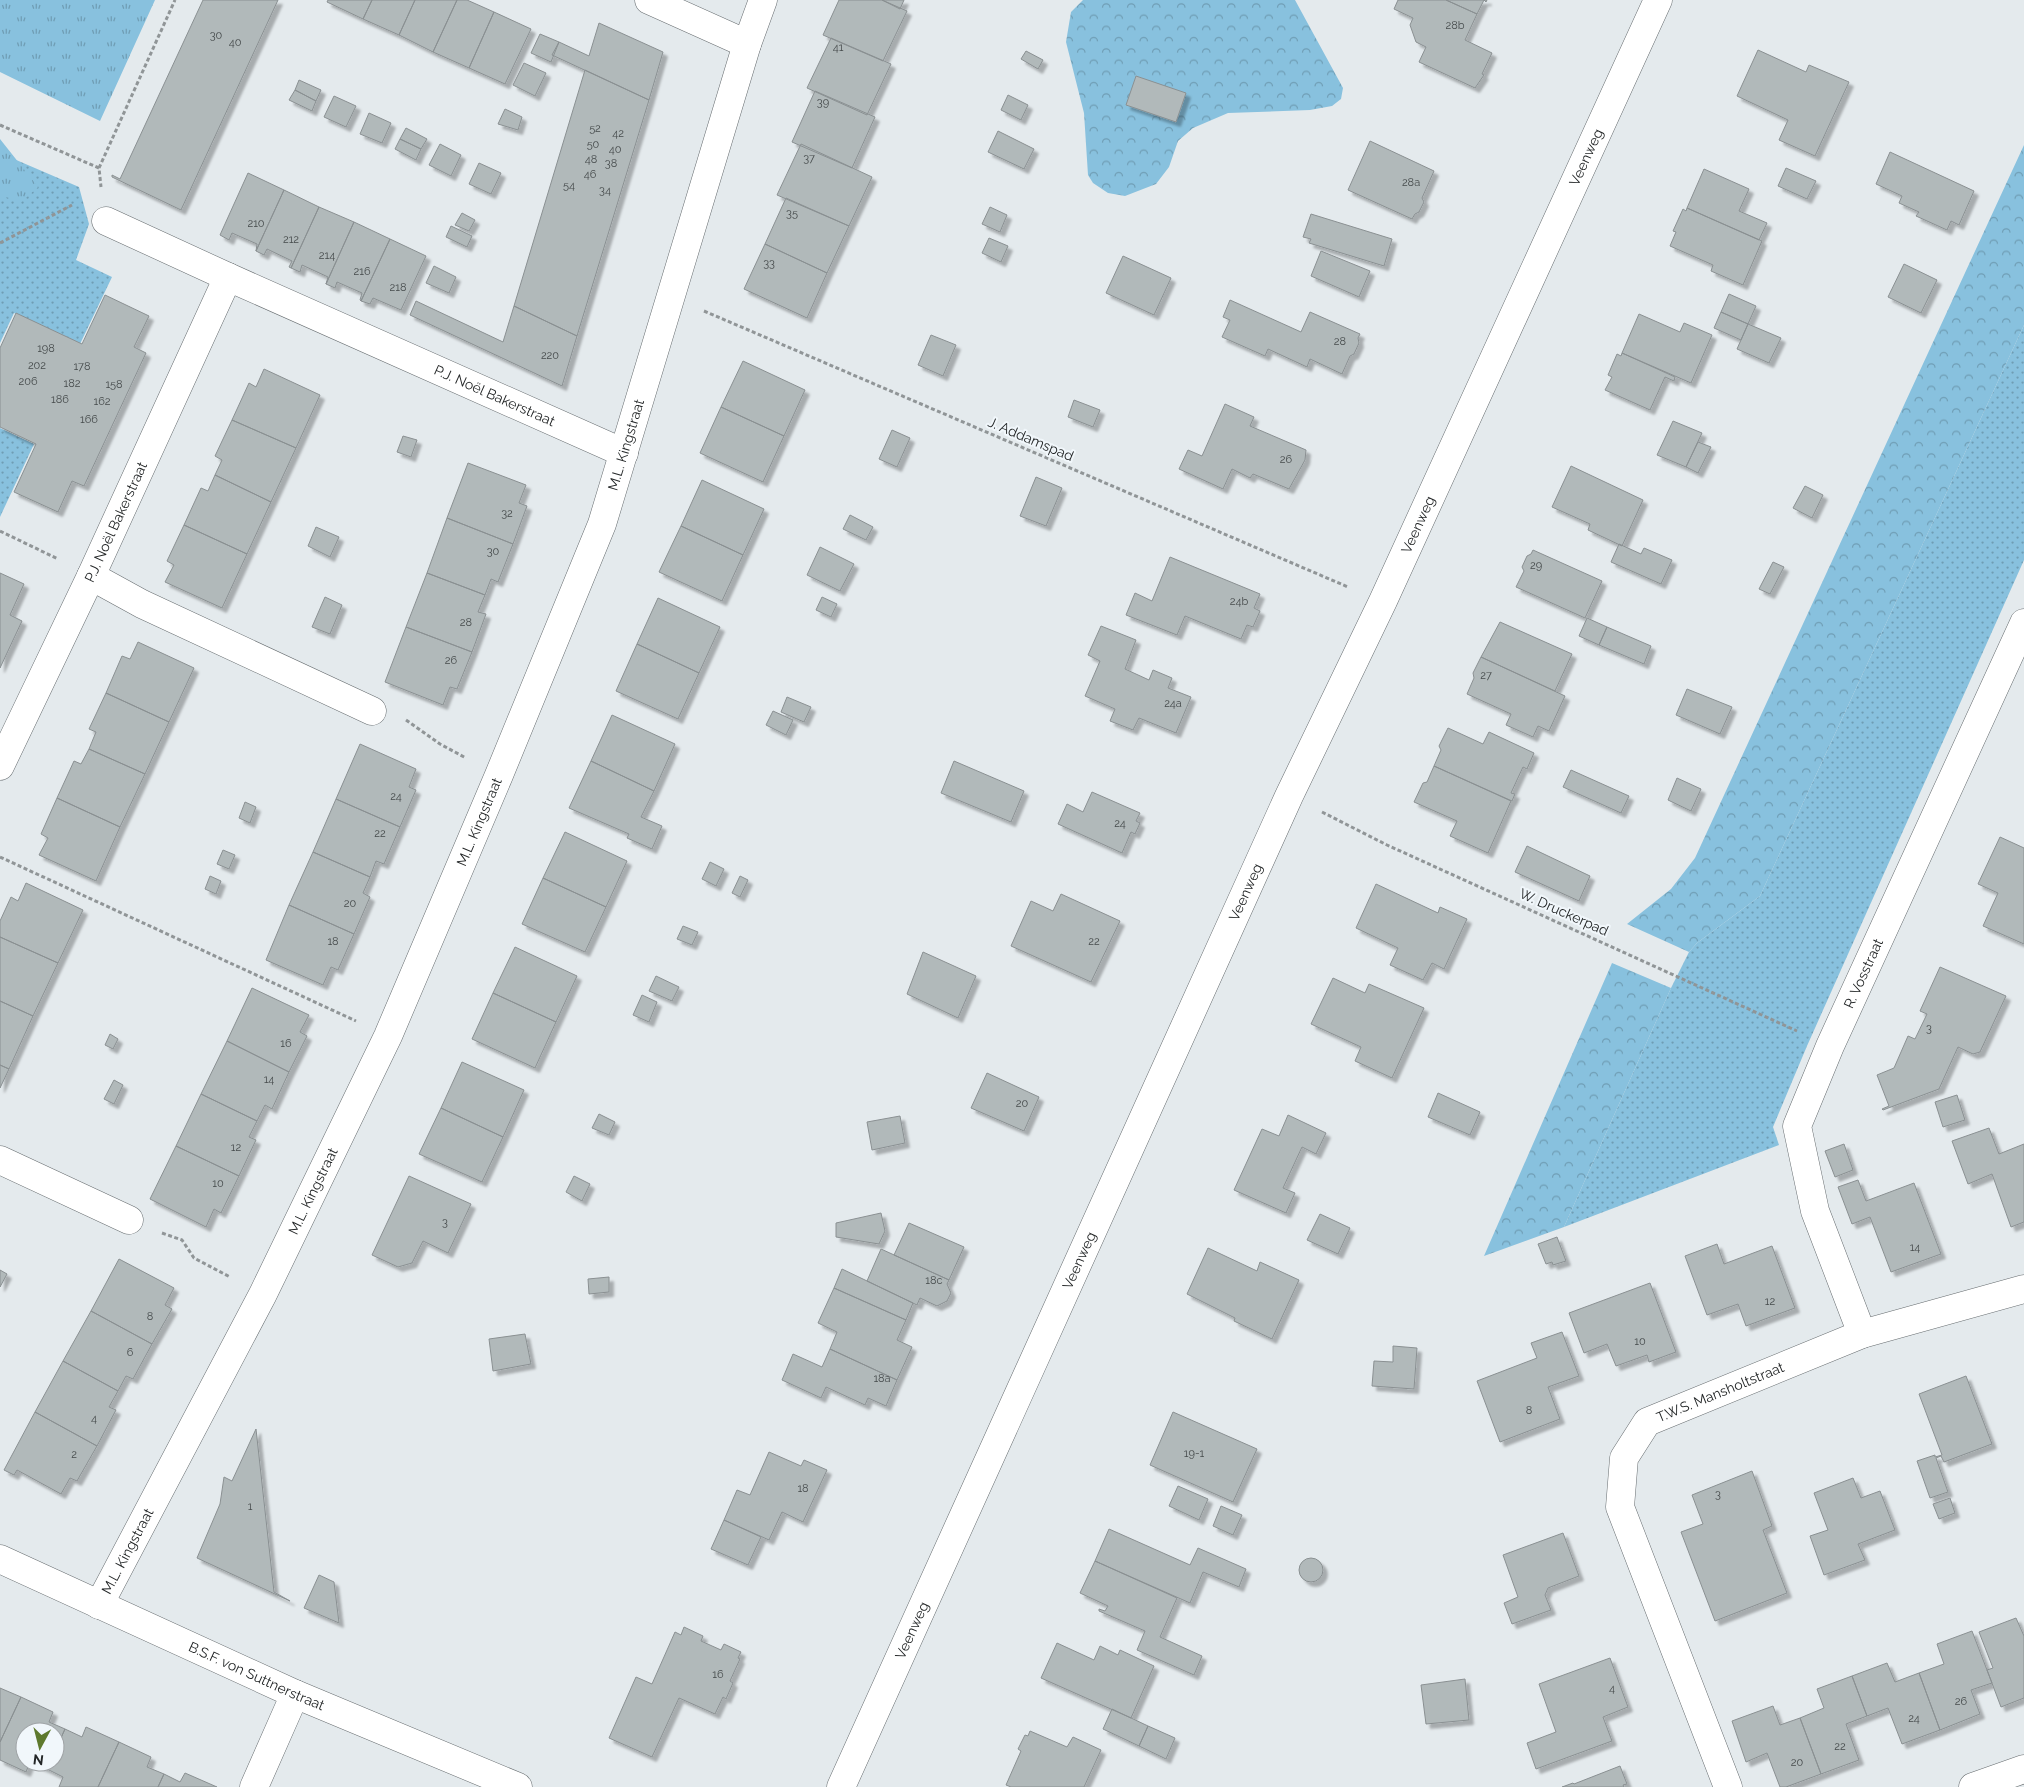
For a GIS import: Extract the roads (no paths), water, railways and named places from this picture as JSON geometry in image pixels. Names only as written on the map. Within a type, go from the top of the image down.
[{"type":"street","points":[[649,0],[747,44]]},
{"type":"street","name":"M.L. Kingstraat","points":[[99,1605],[262,1294],[388,1036],[499,774],[602,524],[747,44],[763,0]]},
{"type":"street","name":"Veenweg","points":[[841,1787],[1290,796],[1383,601],[1658,0]]},
{"type":"street","name":"P.J. Noël Bakerstraat","points":[[106,221],[624,453]]},
{"type":"street","name":"P.J. Noël Bakerstraat","points":[[0,766],[91,576],[228,277]]},
{"type":"street","points":[[91,576],[142,604],[372,711]]},
{"type":"street","name":"R. Vosstraat","points":[[1862,1334],[1815,1211],[1797,1126],[1830,1046],[2024,623]]},
{"type":"street","points":[[0,1160],[128,1220]]},
{"type":"street","name":"T.W.S. Mansholtstraat","points":[[1728,1787],[1620,1507],[1624,1458],[1647,1422],[1862,1334],[2024,1289]]},
{"type":"street","name":"B.S.F. von Suttnerstraat","points":[[0,1559],[296,1694],[518,1787]]},
{"type":"street","points":[[254,1787],[296,1694]]},
{"type":"street","points":[[1973,1787],[2024,1768]]}]
